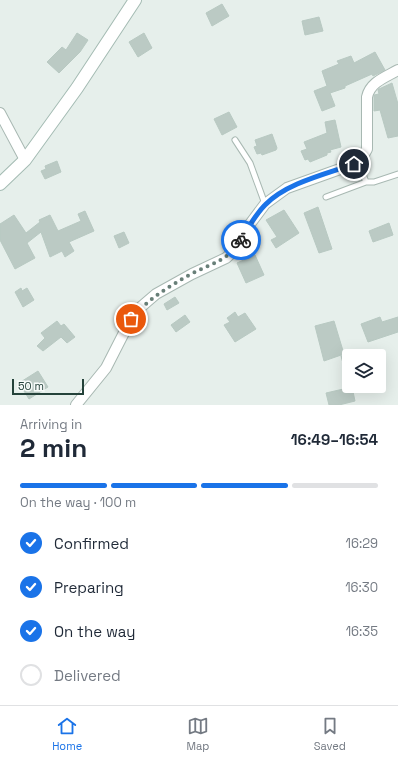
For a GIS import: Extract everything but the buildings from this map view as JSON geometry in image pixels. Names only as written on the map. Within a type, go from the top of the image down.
[{"type":"street","points":[[0,184],[25,160],[77,88],[135,0]]},
{"type":"street","points":[[76,405],[106,368],[131,319],[142,306],[156,294],[192,274],[226,258],[237,248],[250,224],[265,204],[287,188],[358,161],[362,158],[367,149],[368,90],[374,84],[398,70]]},
{"type":"street","points":[[0,113],[25,160]]},
{"type":"lane","points":[[235,140],[250,163],[265,204]]},
{"type":"lane","points":[[358,161],[366,182]]},
{"type":"lane","points":[[326,197],[366,182],[374,182],[398,174]]},
{"type":"way so far","points":[[131,319],[142,306],[156,294],[192,274],[226,258],[237,248],[241,240]]},
{"type":"route","points":[[241,240],[250,224],[265,204],[287,188],[354,164]]}]
